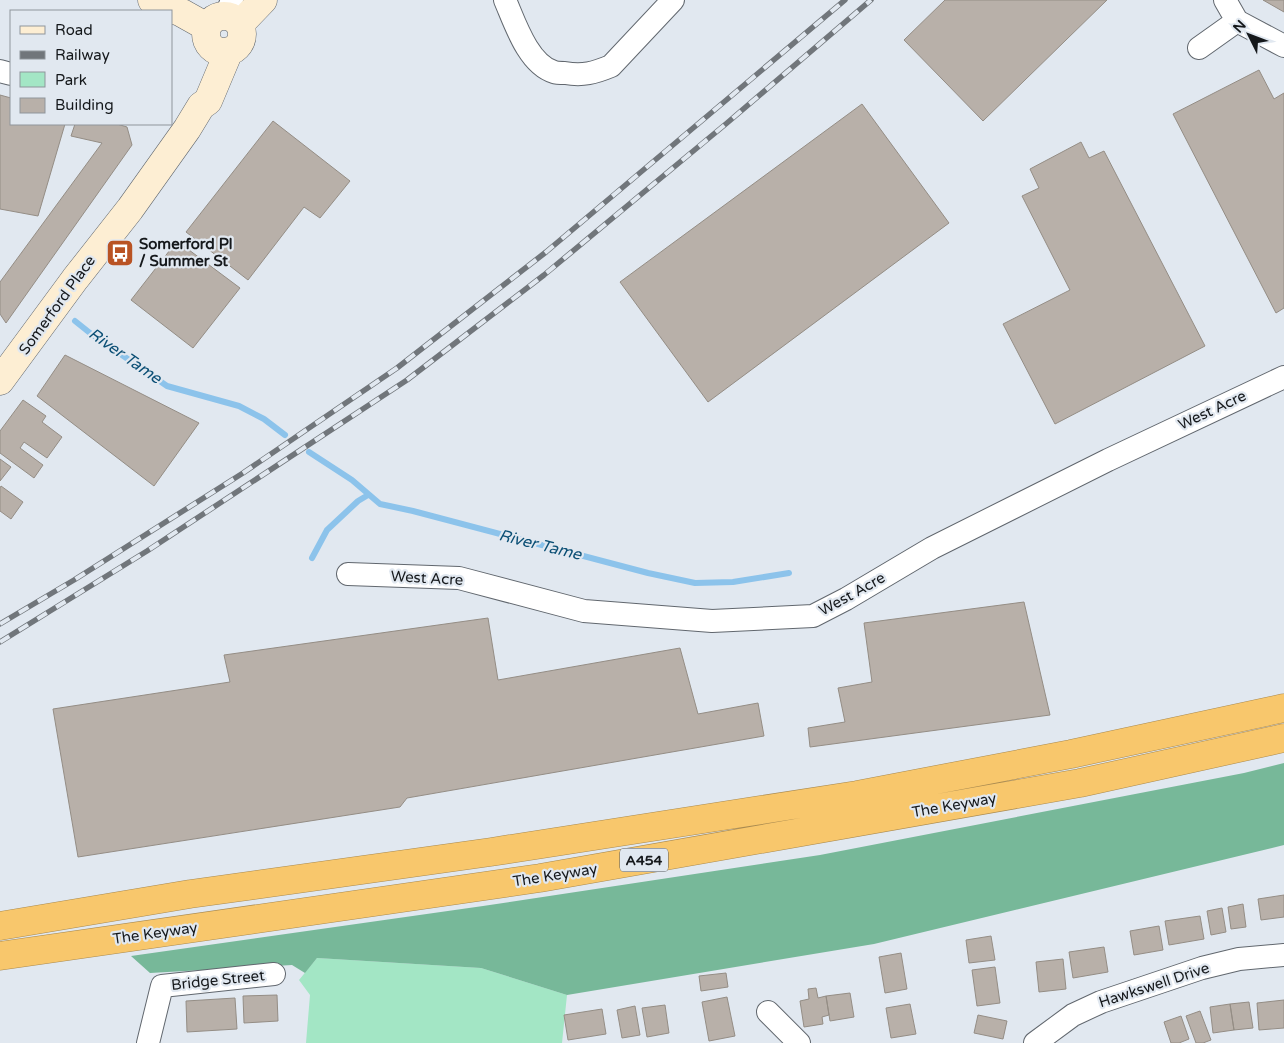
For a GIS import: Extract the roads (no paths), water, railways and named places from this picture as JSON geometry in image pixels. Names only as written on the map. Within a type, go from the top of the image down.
[{"type":"highway","name":"The Keyway","points":[[0,926],[190,894],[491,852],[857,795],[1072,754],[1284,708]]},
{"type":"highway","name":"The Keyway","points":[[0,956],[540,878],[1080,783],[1284,738]]},
{"type":"highway","points":[[82,913],[87,943]]},
{"type":"main road","points":[[152,0],[182,13],[224,27],[263,0]]},
{"type":"main road","name":"Somerford Place","points":[[0,381],[75,279],[130,209],[179,127],[201,106],[198,98],[224,27]]},
{"type":"street","points":[[505,0],[525,45],[542,66],[554,72],[578,75],[597,72],[610,66],[673,0]]},
{"type":"street","points":[[1225,0],[1237,21],[1284,46]]},
{"type":"street","points":[[1199,48],[1237,21]]},
{"type":"street","name":"West Acre","points":[[348,574],[459,578],[584,611],[712,621],[813,616],[846,599],[932,548],[1108,460],[1284,376]]},
{"type":"street","name":"Hawkswell Drive","points":[[1035,1043],[1073,1015],[1101,1002],[1202,968],[1239,959],[1284,955]]},
{"type":"street","name":"Bridge Street","points":[[148,1043],[162,986],[274,974]]},
{"type":"street","points":[[768,1012],[800,1043]]},
{"type":"waterway","name":"River Tame","points":[[75,321],[167,386],[239,406],[264,419],[285,435]]},
{"type":"waterway","name":"River Tame","points":[[309,452],[352,480],[380,504],[648,573],[695,583],[733,582],[789,573]]},
{"type":"waterway","points":[[312,558],[327,530],[358,501],[368,495]]},
{"type":"railway","points":[[0,624],[74,580],[243,473],[397,368],[546,252],[845,0]]},
{"type":"railway","points":[[0,642],[147,551],[407,380],[544,275],[871,0]]},
{"type":"place","name":"Somerford Pl / Summer St","points":[[120,253]]}]
